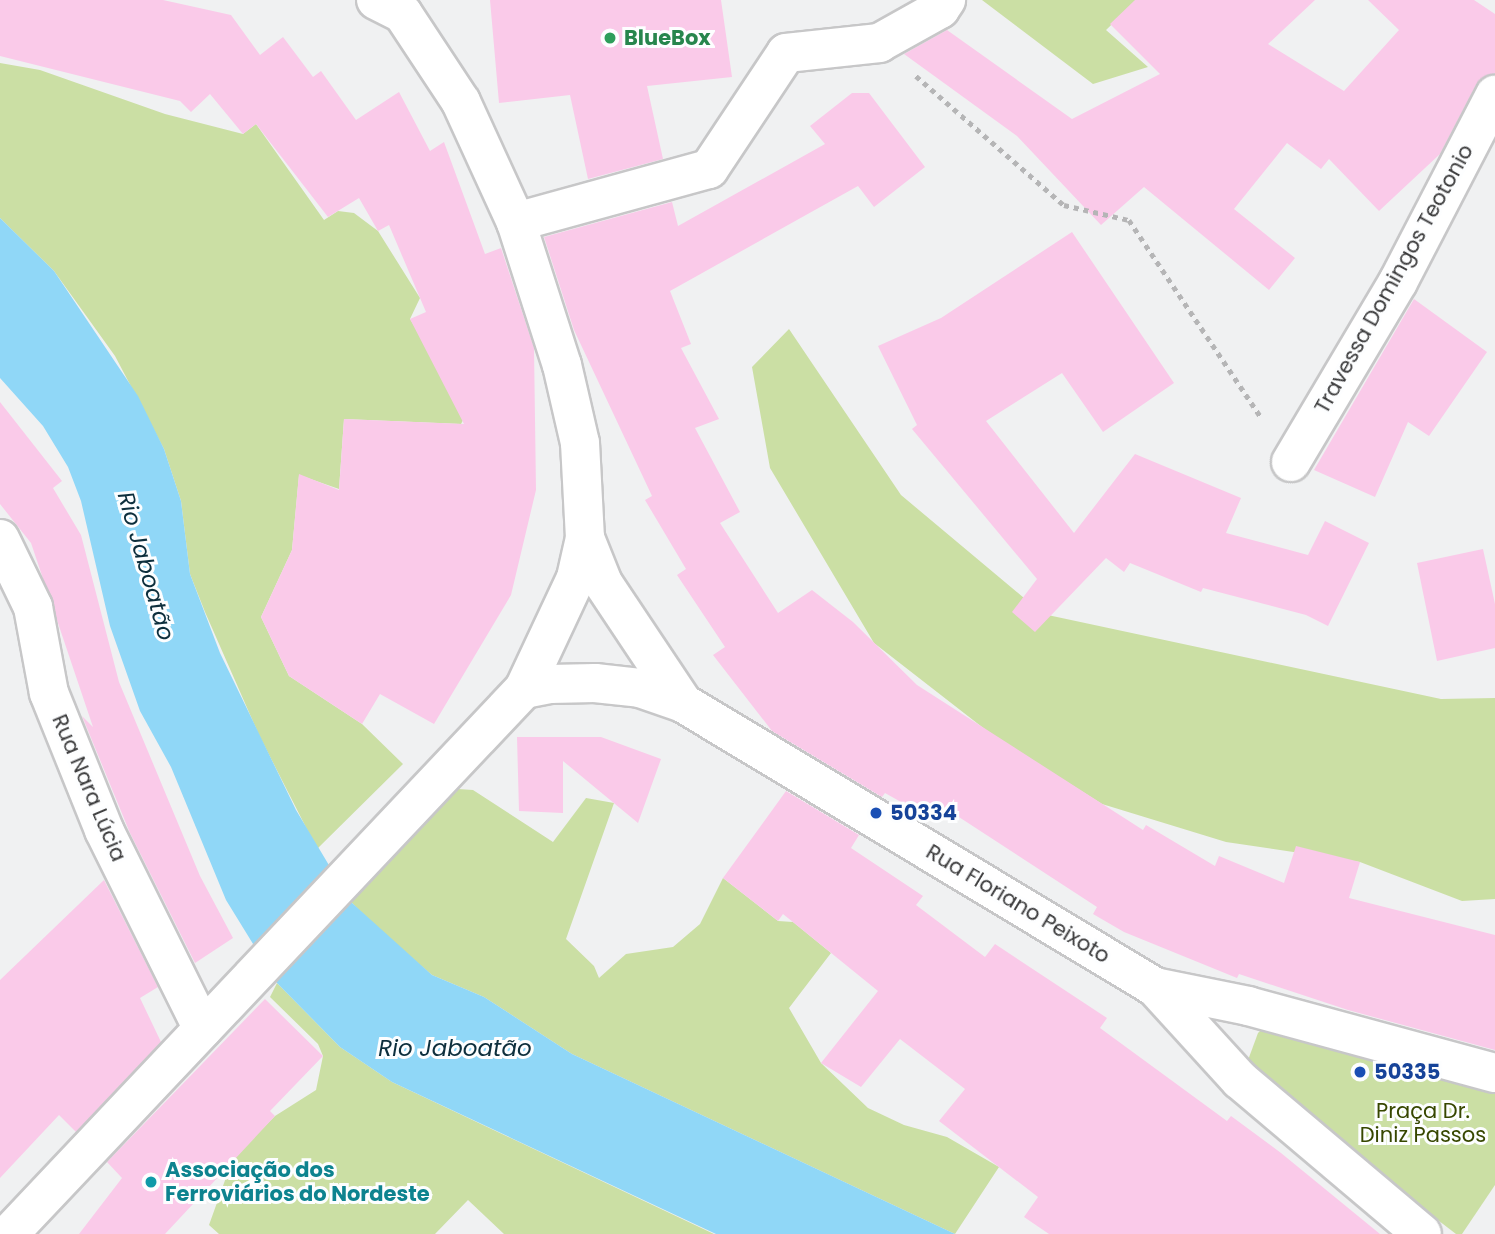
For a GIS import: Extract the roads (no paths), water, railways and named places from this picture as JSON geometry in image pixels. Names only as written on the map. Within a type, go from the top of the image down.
[{"type":"street","points":[[516,222],[709,169],[786,53],[879,43],[940,9],[946,0]]},
{"type":"street","points":[[9,1234],[203,1029],[240,985],[524,689],[576,578],[585,538],[587,508],[577,430],[562,365],[516,222],[460,102],[396,5]]},
{"type":"street","name":"Travessa Domingos Teotonio","points":[[1291,462],[1398,282],[1495,95]]},
{"type":"street","points":[[585,538],[603,583],[683,703]]},
{"type":"street","name":"Rua Nara Lúcia","points":[[0,539],[33,607],[50,694],[104,830],[203,1029]]},
{"type":"street","name":"Rua Floriano Peixoto","points":[[524,689],[594,682],[640,688],[683,703],[1156,987],[1248,1006],[1495,1073]]},
{"type":"street","points":[[1156,987],[1240,1080],[1422,1234]]},
{"type":"water","name":"Rio Jaboatão","points":[[0,218],[54,271],[138,396],[164,449],[181,501],[190,574],[220,653],[296,810],[351,902],[432,975],[484,997],[572,1054],[955,1234],[716,1234],[392,1082],[340,1047],[277,983],[226,900],[171,767],[140,711],[110,626],[81,501],[68,467],[43,426],[0,378]]},
{"type":"place","name":"BlueBox","points":[[610,38]]},
{"type":"place","name":"50334","points":[[876,813]]},
{"type":"place","name":"50335","points":[[1360,1072]]},
{"type":"place","name":"Associação dos Ferroviários do Nordeste","points":[[151,1182]]},
{"type":"park label","name":"Praça Dr. Diniz Passos","points":[[1423,1123]]}]
